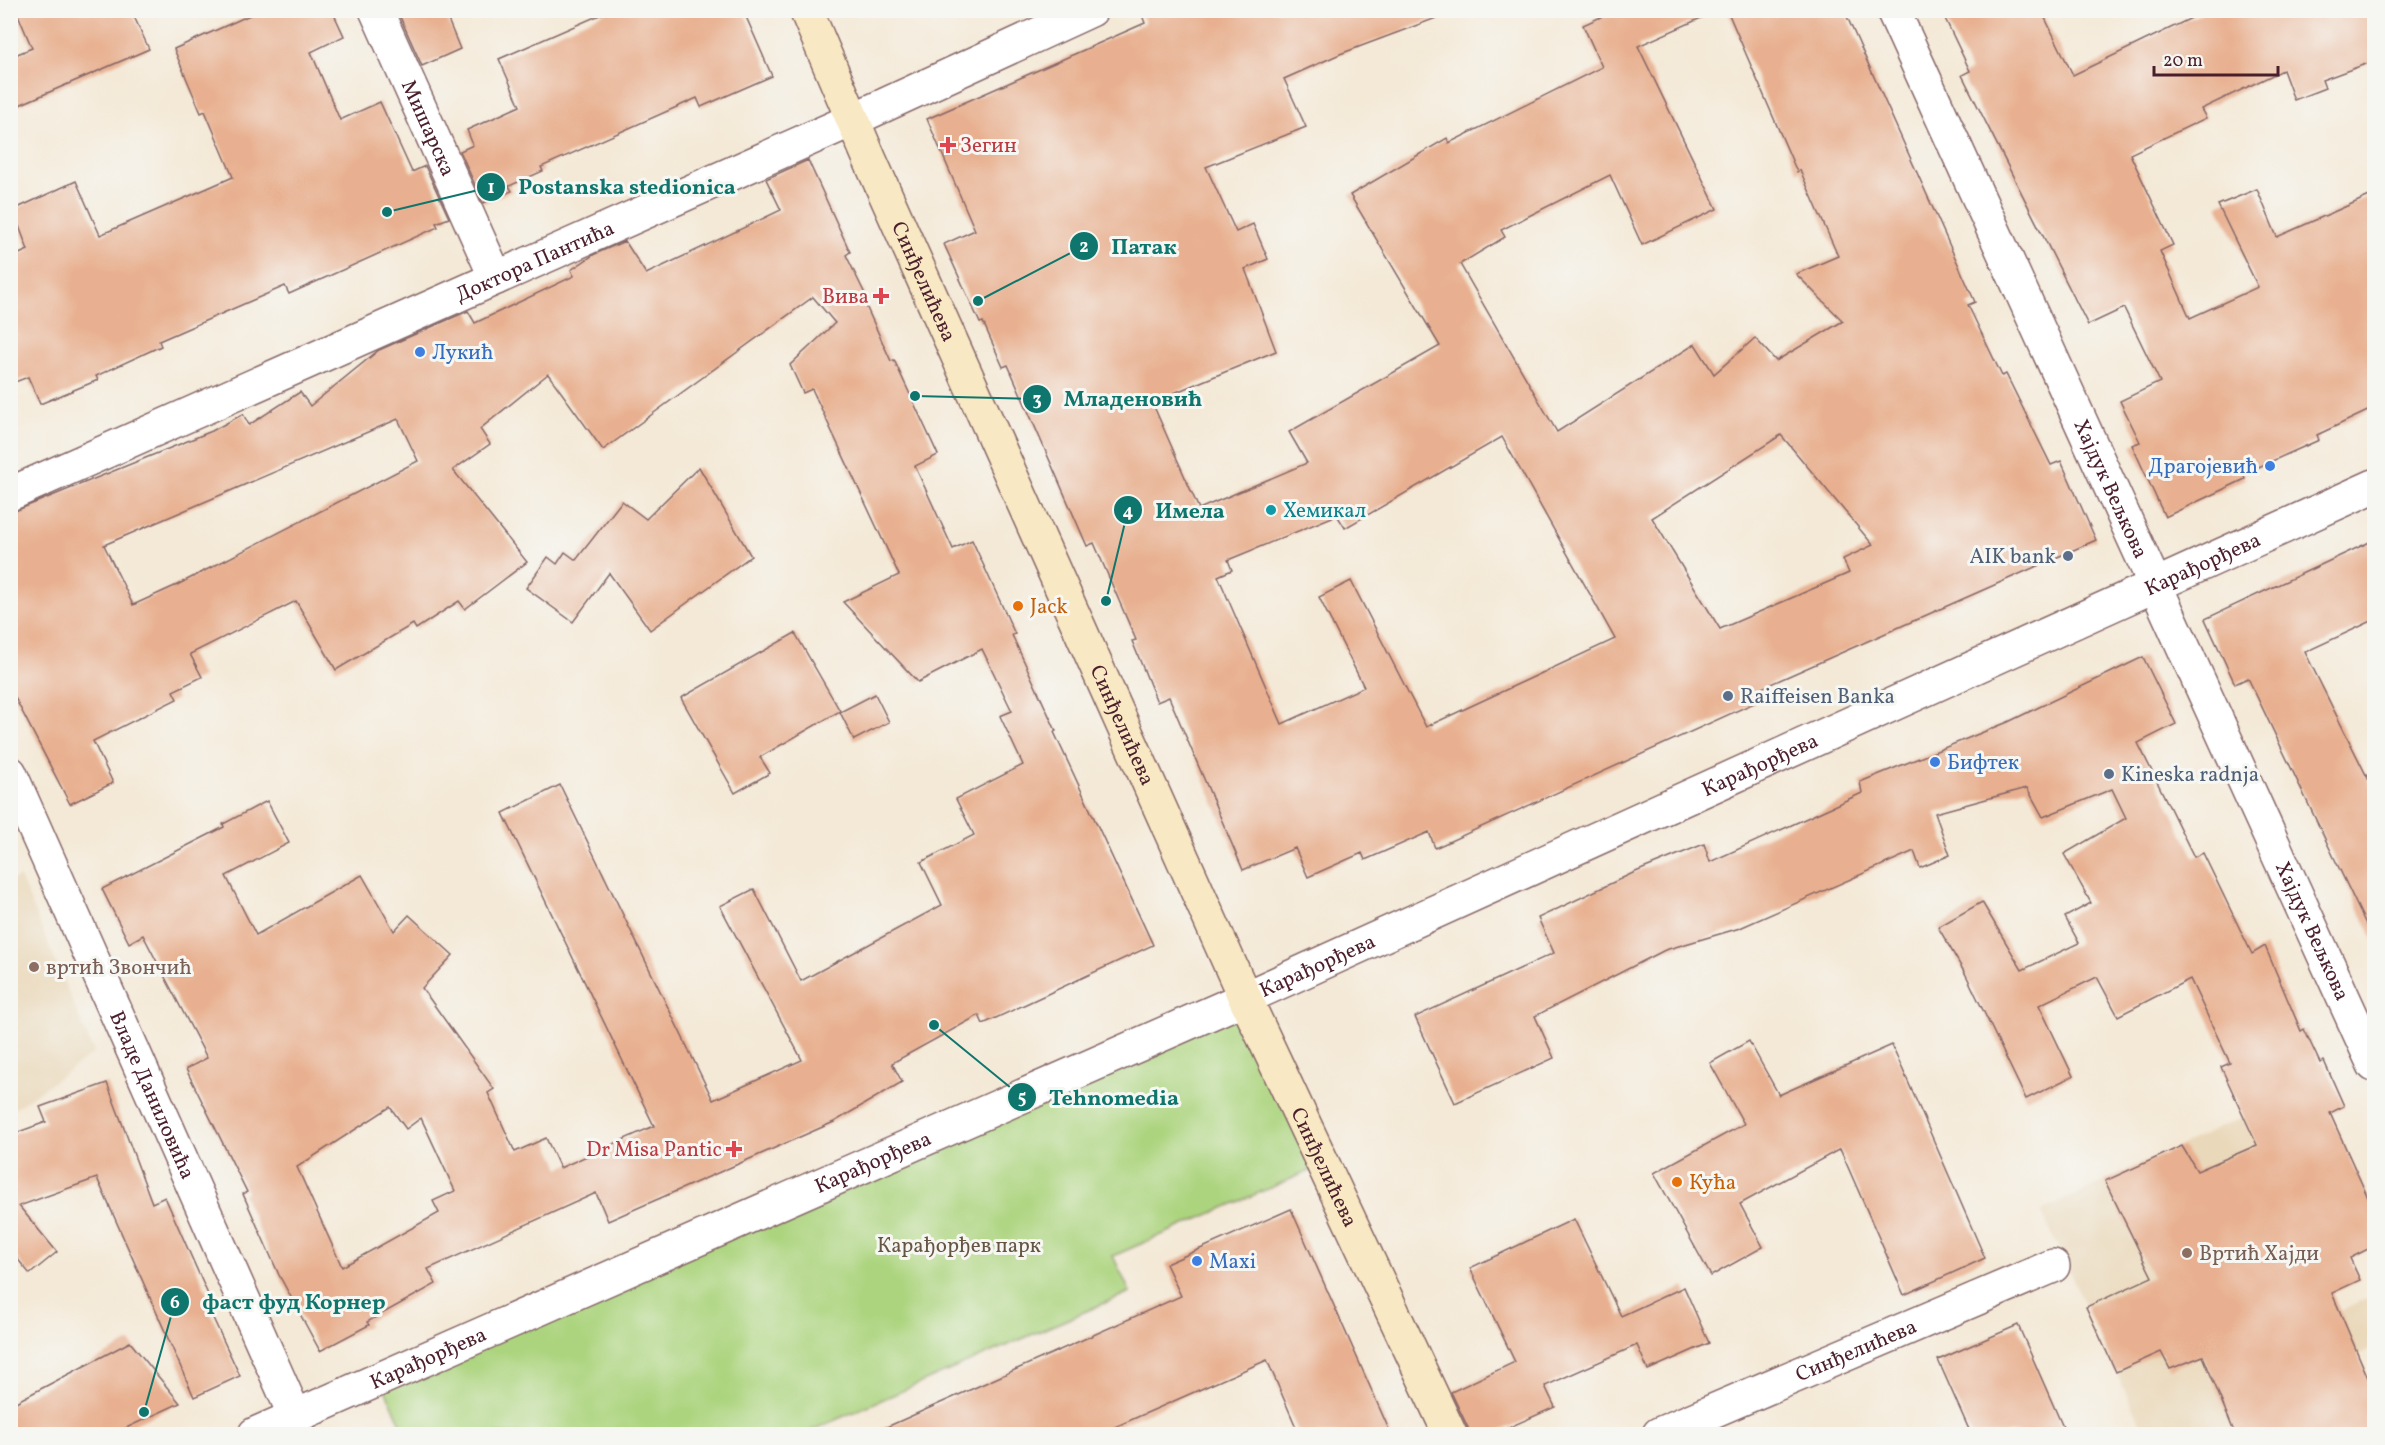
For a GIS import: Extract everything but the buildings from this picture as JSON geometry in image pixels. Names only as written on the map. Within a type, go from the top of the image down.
[{"type":"main road","name":"Синђелићева","points":[[806,10],[852,120],[1245,998],[1450,1434]]},
{"type":"street","name":"Мишарска","points":[[376,10],[496,278]]},
{"type":"street","name":"Доктора Пантића","points":[[10,494],[852,120],[1091,10]]},
{"type":"street","name":"Хајдук Вељкова","points":[[1893,10],[2374,1065]]},
{"type":"street","name":"Карађорђева","points":[[255,1434],[1245,998],[2374,486]]},
{"type":"street","name":"Владе Даниловића","points":[[10,773],[295,1416]]},
{"type":"street","name":"Синђелићева","points":[[1659,1434],[2053,1266]]},
{"type":"shaded area","name":"вртић Звончић","points":[[20,877],[94,1053],[11,1111],[10,881]]},
{"type":"shaded area","name":"Вртић Хајди","points":[[2249,1114],[2340,1311],[2374,1295],[2374,1347],[2358,1355],[2374,1392],[2374,1434],[2145,1434],[2041,1211]]},
{"type":"green space","name":"Карађорђев парк","points":[[1245,998],[1323,1165],[1113,1256],[1130,1292],[803,1434],[406,1434],[380,1379]]},
{"type":"place","name":"Зегин","points":[[948,145]]},
{"type":"place","name":"Postanska stedionica","points":[[387,212]]},
{"type":"place","name":"Вива","points":[[881,296]]},
{"type":"place","name":"Патак","points":[[978,301]]},
{"type":"place","name":"Лукић","points":[[420,352]]},
{"type":"place","name":"Младеновић","points":[[915,396]]},
{"type":"place","name":"Драгојевић","points":[[2270,466]]},
{"type":"place","name":"Хемикал","points":[[1271,510]]},
{"type":"place","name":"AIK bank","points":[[2068,556]]},
{"type":"place","name":"Имела","points":[[1106,601]]},
{"type":"place","name":"Jack","points":[[1018,606]]},
{"type":"place","name":"Raiffeisen Banka","points":[[1728,696]]},
{"type":"place","name":"Бифтек","points":[[1935,762]]},
{"type":"place","name":"Kineska radnja","points":[[2109,774]]},
{"type":"place","name":"вртић Звончић","points":[[34,967]]},
{"type":"place","name":"Tehnomedia","points":[[934,1025]]},
{"type":"place","name":"Dr Misa Pantic","points":[[734,1149]]},
{"type":"place","name":"Кућа","points":[[1677,1182]]},
{"type":"place","name":"Вртић Хајди","points":[[2187,1253]]},
{"type":"place","name":"Maxi","points":[[1197,1261]]},
{"type":"place","name":"фаст фуд Корнер","points":[[144,1412]]}]
